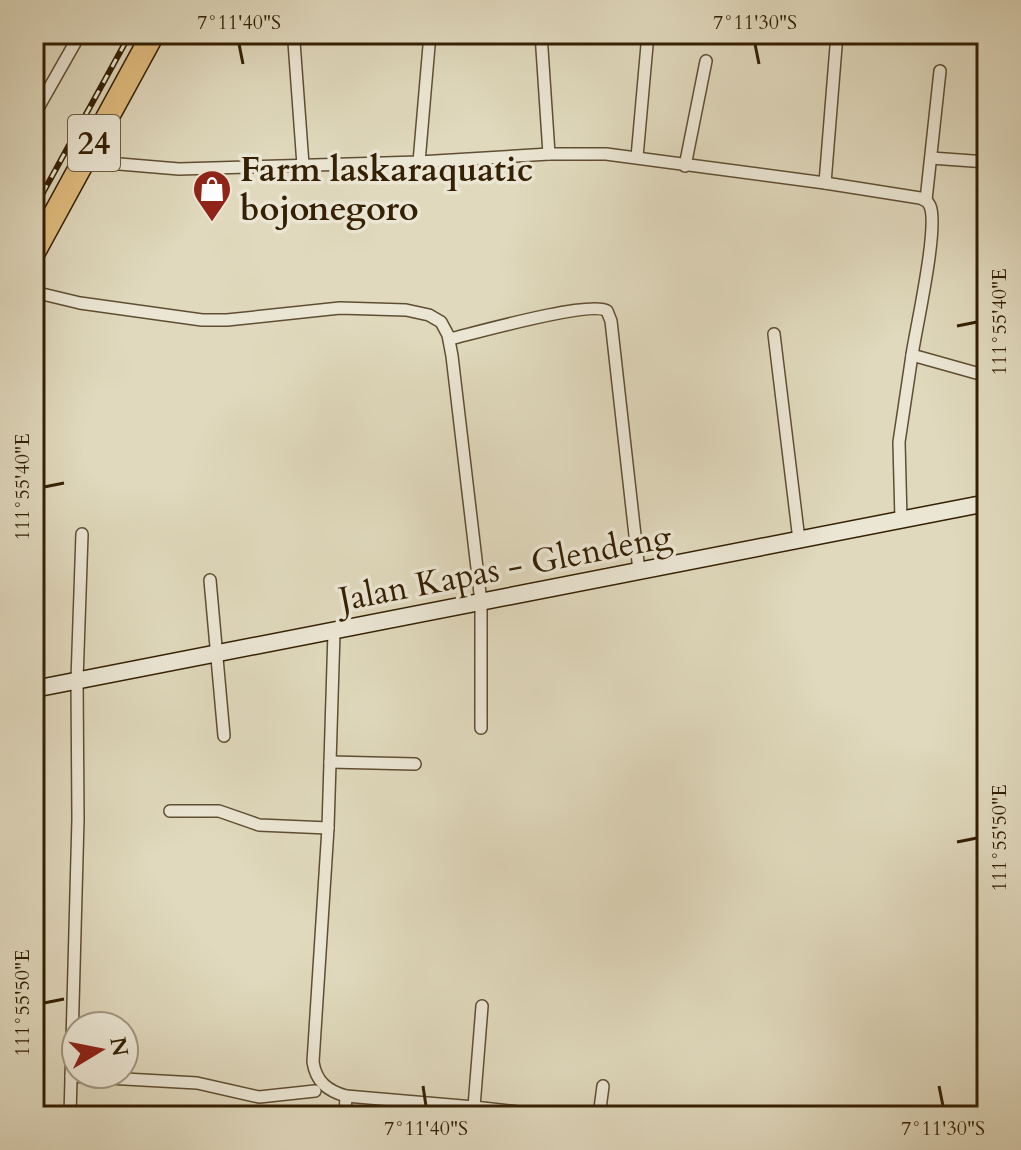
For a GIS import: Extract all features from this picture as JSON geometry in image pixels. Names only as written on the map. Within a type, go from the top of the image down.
[{"type":"highway","name":"24","points":[[34,252],[153,34]]},
{"type":"main road","name":"Jalan Kapas - Glendeng","points":[[34,689],[987,505]]},
{"type":"street","points":[[34,115],[38,98],[80,34]]},
{"type":"street","points":[[249,35],[255,34]]},
{"type":"street","points":[[291,34],[303,165]]},
{"type":"street","points":[[419,162],[430,34]]},
{"type":"street","points":[[541,34],[549,154]]},
{"type":"street","points":[[637,157],[648,34]]},
{"type":"street","points":[[825,183],[837,34]]},
{"type":"street","points":[[685,166],[706,61]]},
{"type":"street","points":[[901,520],[899,442],[931,233],[931,209],[926,200],[940,71]]},
{"type":"street","points":[[84,161],[154,169],[419,162],[549,154],[637,157],[926,200]]},
{"type":"street","points":[[931,158],[987,162]]},
{"type":"street","points":[[34,292],[80,303],[202,320],[238,319],[315,309],[406,310],[438,319],[450,339],[481,602],[481,728]]},
{"type":"street","points":[[450,339],[567,312],[600,307],[607,311],[611,321],[639,571]]},
{"type":"street","points":[[774,334],[799,540]]},
{"type":"street","points":[[912,355],[987,376]]},
{"type":"street","points":[[73,1010],[82,534]]},
{"type":"street","points":[[34,574],[34,689]]},
{"type":"street","points":[[210,580],[224,736]]},
{"type":"street","points":[[315,1091],[311,1083],[328,828],[334,632]]},
{"type":"street","points":[[330,762],[415,764]]},
{"type":"street","points":[[170,811],[219,811],[259,825],[328,828]]},
{"type":"street","points":[[474,1112],[482,1006]]},
{"type":"street","points":[[314,1071],[321,1082],[341,1094],[345,1116]]},
{"type":"street","points":[[140,1080],[197,1083],[259,1097],[315,1091],[474,1112],[555,1116]]},
{"type":"street","points":[[599,1116],[603,1086]]},
{"type":"street","points":[[70,1116],[71,1090]]},
{"type":"railway","points":[[34,209],[130,34]]},
{"type":"place","name":"Farm laskaraquatic bojonegoro","points":[[212,223]]}]
